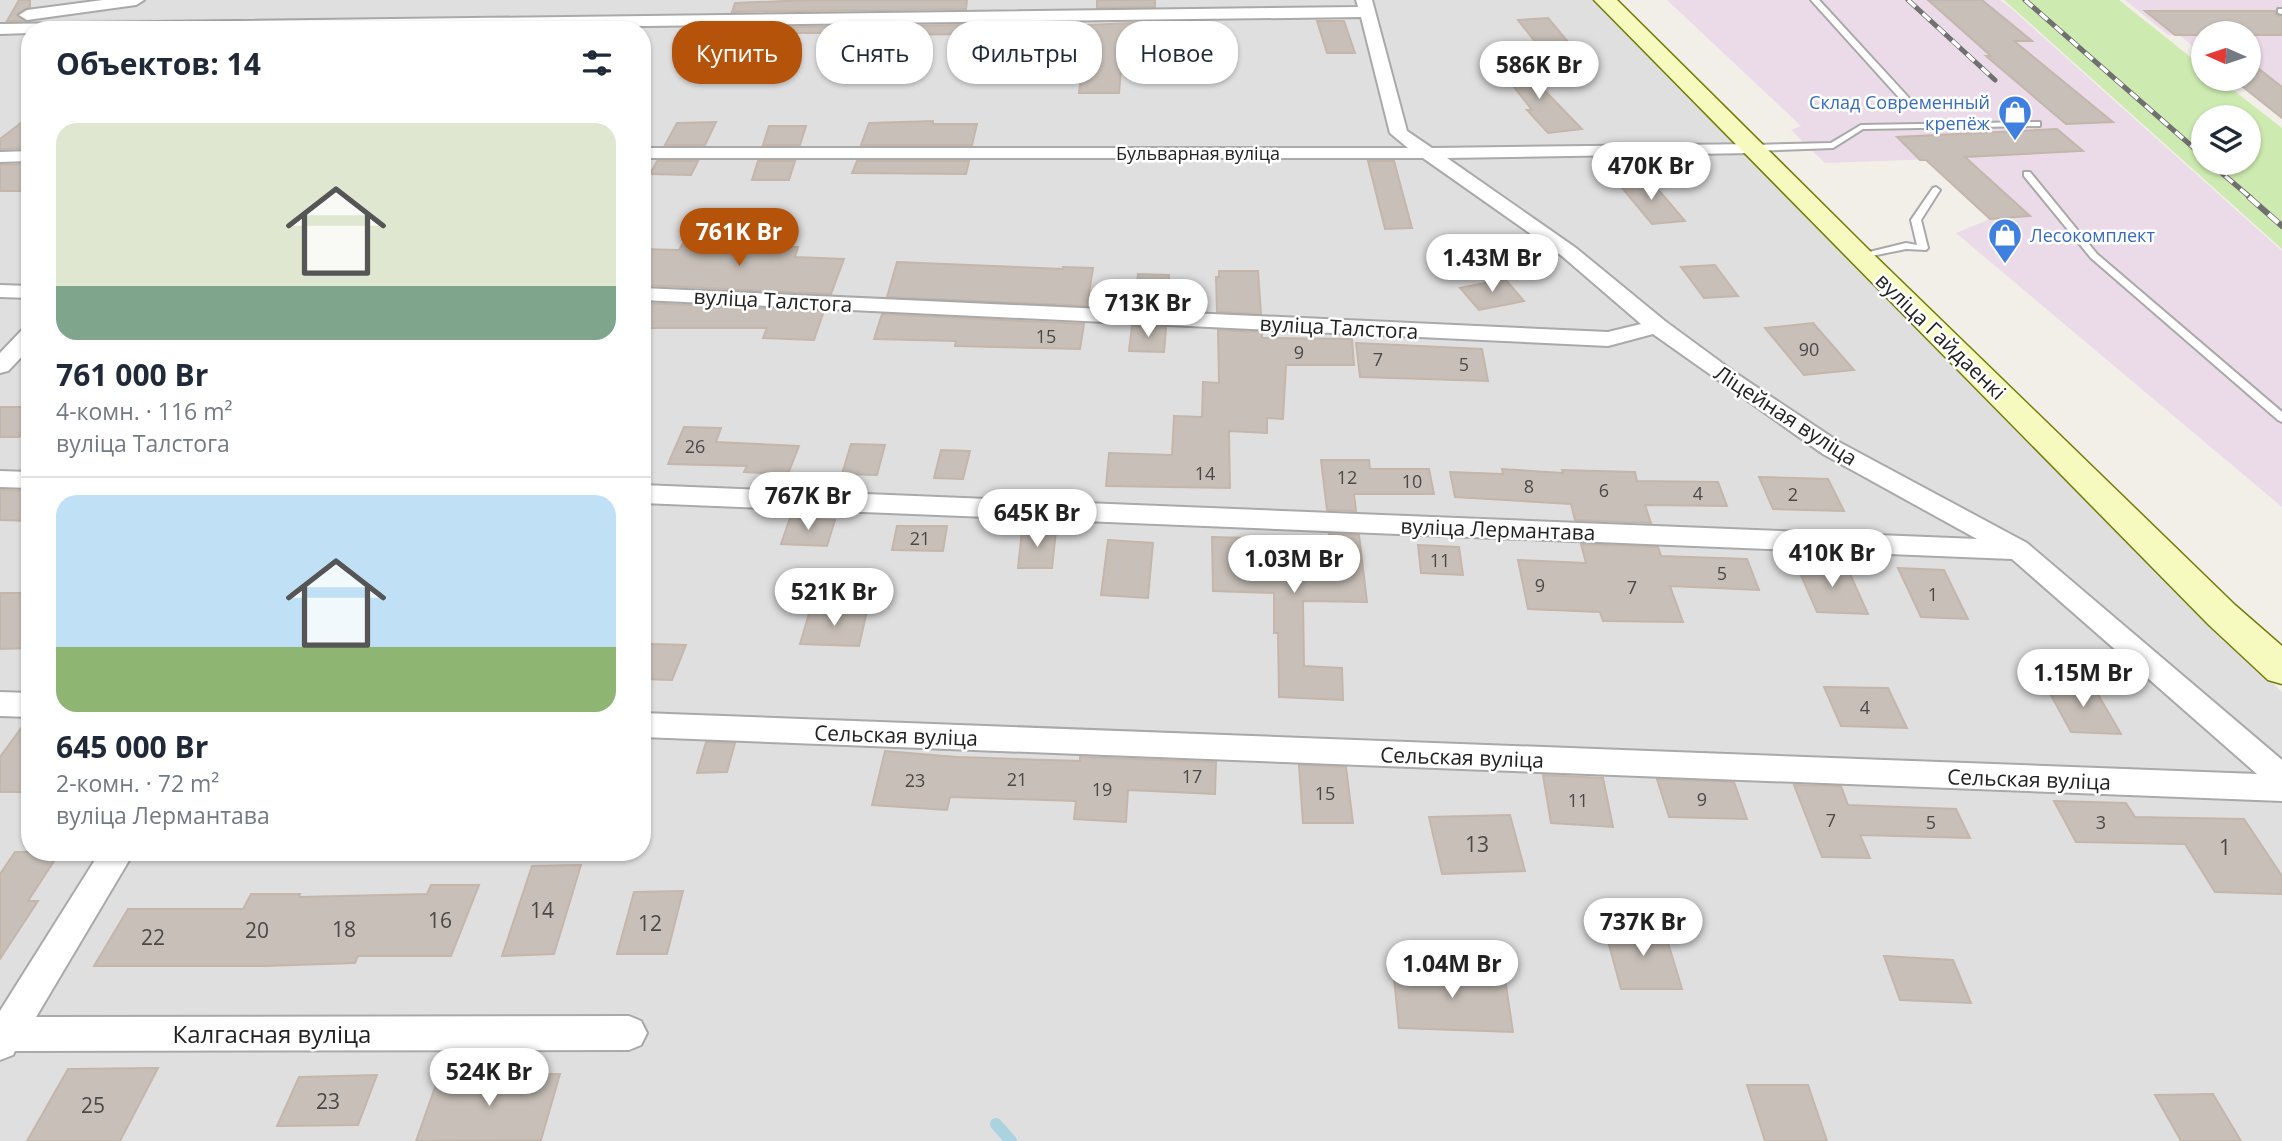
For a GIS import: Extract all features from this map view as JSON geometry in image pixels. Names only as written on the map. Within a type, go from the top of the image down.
[{"type":"street","points":[[0,19],[136,0]]},
{"type":"street","name":"вуліца Гайдаенкі","points":[[1605,0],[2222,615],[2282,668]]},
{"type":"street","points":[[475,21],[1366,6]]},
{"type":"street","name":"Ліцейная вуліца","points":[[1366,6],[1399,133],[1569,252],[1657,326],[1729,379],[1831,447],[2018,550],[2282,778]]},
{"type":"street","points":[[0,29],[21,29]]},
{"type":"street","name":"Бульварная вуліца","points":[[651,153],[1430,153],[1753,148]]},
{"type":"street","points":[[0,157],[21,156]]},
{"type":"street","points":[[0,291],[21,292]]},
{"type":"street","name":"вуліца Талстога","points":[[651,294],[1608,339],[1657,326]]},
{"type":"street","points":[[0,366],[21,344]]},
{"type":"street","points":[[0,479],[21,480]]},
{"type":"street","name":"вуліца Лермантава","points":[[651,494],[2018,550]]},
{"type":"street","points":[[0,704],[21,705]]},
{"type":"street","name":"Сельская вуліца","points":[[651,725],[2282,788]]},
{"type":"street","points":[[2,1037],[112,861]]},
{"type":"street","name":"Калгасная вуліца","points":[[2,1037],[629,1033]]},
{"type":"lane","points":[[1815,0],[1906,100]]},
{"type":"lane","points":[[1753,148],[1833,145],[1861,127],[2037,124]]},
{"type":"lane","points":[[2027,174],[2094,256],[2282,418]]},
{"type":"lane","points":[[1860,257],[1906,246],[1923,248],[1916,220],[1936,190]]},
{"type":"shaded area","points":[[0,0],[1600,0],[2201,615],[2282,692],[2282,1141],[0,1141]]},
{"type":"shaded area","points":[[1667,0],[2000,0],[2012,9],[2191,169],[2191,175],[2197,175],[2282,251],[2282,507],[1956,233],[1990,219],[2029,215],[1964,158],[1825,163],[1791,130],[1801,126]]},
{"type":"shaded area","points":[[2125,0],[2282,0],[2282,118],[2248,91],[2261,91],[2261,21],[2191,21],[2191,44],[2179,35],[2168,35]]},
{"type":"green space","points":[[2004,0],[2119,0],[2191,57],[2191,91],[2234,91],[2252,105],[2191,105],[2191,167]]},
{"type":"green space","points":[[2261,112],[2282,128],[2282,249],[2199,175],[2261,175]]},
{"type":"building","points":[[19,0],[30,0],[30,7],[17,14],[24,21],[7,21]]},
{"type":"building","points":[[967,0],[966,9],[732,12],[735,3]]},
{"type":"building","points":[[1097,0],[1155,0],[1155,7],[1097,8]]},
{"type":"building","points":[[1928,0],[1982,0],[2032,41],[2014,41],[2113,122],[2066,124],[1986,56],[1991,56]]},
{"type":"building","points":[[2145,11],[2275,11],[2276,15],[2282,16],[2282,35],[2261,35],[2261,21],[2191,21],[2191,35],[2175,35]]},
{"type":"building","points":[[1548,18],[1568,42],[1537,44],[1518,20]]},
{"type":"building","points":[[1317,21],[1344,21],[1355,53],[1327,53]]},
{"type":"building","points":[[1102,24],[1116,24],[1116,84],[1120,84],[1119,93],[1079,93],[1080,84],[1102,84]]},
{"type":"building","points":[[933,25],[947,25],[947,34],[933,34]]},
{"type":"building","points":[[802,27],[816,27],[816,33],[802,33]]},
{"type":"building","points":[[1514,59],[1582,129],[1548,133],[1527,110],[1532,110],[1501,70]]},
{"type":"building","points":[[2261,70],[2282,87],[2282,118],[2248,91],[2261,91]]},
{"type":"building","points":[[933,121],[933,124],[977,124],[972,145],[861,145],[869,123]]},
{"type":"building","points":[[716,122],[705,145],[665,145],[677,123]]},
{"type":"building","points":[[21,123],[21,148],[0,149],[0,139]]},
{"type":"building","points":[[769,126],[806,126],[800,145],[763,145]]},
{"type":"building","points":[[2057,129],[2083,151],[1965,157],[2030,216],[1990,219],[1897,137]]},
{"type":"building","points":[[657,161],[698,161],[691,175],[651,172]]},
{"type":"building","points":[[758,161],[795,161],[789,180],[752,180]]},
{"type":"building","points":[[857,161],[969,161],[966,174],[852,173]]},
{"type":"building","points":[[1368,161],[1394,161],[1412,228],[1385,229]]},
{"type":"building","points":[[21,164],[21,191],[0,191],[0,165]]},
{"type":"building","points":[[1650,180],[1685,221],[1652,224],[1618,183]]},
{"type":"building","points":[[685,240],[728,241],[726,247],[798,247],[795,257],[844,259],[831,294],[651,285],[651,249],[679,250]]},
{"type":"building","points":[[897,262],[1093,268],[1087,306],[887,297]]},
{"type":"building","points":[[1715,265],[1738,296],[1704,298],[1681,267]]},
{"type":"building","points":[[1219,271],[1258,271],[1261,314],[1217,312],[1216,277],[1219,277]]},
{"type":"building","points":[[1138,274],[1169,275],[1167,309],[1134,308]]},
{"type":"building","points":[[1505,279],[1524,301],[1479,310],[1460,288]]},
{"type":"building","points":[[651,303],[824,311],[814,340],[763,338],[767,328],[651,328]]},
{"type":"building","points":[[882,314],[1084,324],[1080,349],[955,346],[956,341],[874,339]]},
{"type":"building","points":[[1813,323],[1854,370],[1804,375],[1765,328]]},
{"type":"building","points":[[1132,326],[1166,328],[1164,352],[1129,351]]},
{"type":"building","points":[[1218,330],[1262,332],[1262,338],[1352,339],[1354,365],[1286,365],[1283,419],[1267,418],[1267,433],[1229,431],[1230,488],[1106,486],[1109,453],[1172,455],[1174,416],[1202,417],[1203,382],[1219,383]]},
{"type":"building","points":[[1356,343],[1482,349],[1488,381],[1360,377]]},
{"type":"building","points":[[0,407],[21,407],[21,435],[0,437]]},
{"type":"building","points":[[684,427],[721,428],[716,442],[799,446],[788,474],[744,472],[747,466],[668,464]]},
{"type":"building","points":[[851,444],[885,445],[877,475],[842,474]]},
{"type":"building","points":[[941,450],[970,451],[963,479],[934,478]]},
{"type":"building","points":[[1321,460],[1369,460],[1370,469],[1429,469],[1434,494],[1354,494],[1356,511],[1327,510]]},
{"type":"building","points":[[1502,469],[1563,473],[1562,470],[1635,472],[1637,481],[1718,482],[1727,506],[1645,505],[1651,523],[1575,520],[1571,504],[1455,497],[1450,472],[1503,474]]},
{"type":"building","points":[[1759,477],[1828,479],[1844,511],[1773,509]]},
{"type":"building","points":[[0,490],[21,491],[21,521],[0,520]]},
{"type":"building","points":[[790,518],[835,520],[827,546],[781,544]]},
{"type":"building","points":[[897,526],[947,526],[943,551],[892,550]]},
{"type":"building","points":[[1022,530],[1056,531],[1052,568],[1018,568]]},
{"type":"building","points":[[1329,534],[1359,535],[1367,602],[1303,601],[1304,666],[1342,668],[1343,700],[1279,697],[1274,593],[1213,591],[1212,537],[1330,540]]},
{"type":"building","points":[[1108,540],[1153,543],[1148,598],[1101,595]]},
{"type":"building","points":[[1581,544],[1658,547],[1661,556],[1747,559],[1759,590],[1670,586],[1683,622],[1603,621],[1600,612],[1528,609],[1518,560],[1586,563]]},
{"type":"building","points":[[1418,545],[1459,547],[1463,575],[1421,573]]},
{"type":"building","points":[[1796,564],[1846,565],[1868,614],[1817,612]]},
{"type":"building","points":[[1898,568],[1944,570],[1968,619],[1921,617]]},
{"type":"building","points":[[0,593],[21,593],[21,648],[0,649]]},
{"type":"building","points":[[810,610],[867,611],[859,646],[800,644]]},
{"type":"building","points":[[651,644],[686,645],[672,680],[651,679]]},
{"type":"building","points":[[2045,684],[2093,686],[2121,734],[2071,732]]},
{"type":"building","points":[[1824,687],[1888,688],[1907,728],[1841,726]]},
{"type":"building","points":[[21,728],[21,792],[0,792],[0,757]]},
{"type":"building","points":[[706,742],[735,743],[727,772],[697,773]]},
{"type":"building","points":[[885,751],[957,757],[1080,761],[1080,757],[1216,762],[1215,794],[1128,790],[1126,822],[1074,819],[1076,801],[950,797],[947,810],[872,805]]},
{"type":"building","points":[[1299,765],[1346,767],[1353,823],[1303,823]]},
{"type":"building","points":[[1543,775],[1603,778],[1613,827],[1551,823]]},
{"type":"building","points":[[1657,779],[1734,782],[1747,819],[1669,817]]},
{"type":"building","points":[[1794,785],[1841,786],[1848,805],[1956,809],[1970,838],[1860,835],[1870,858],[1822,857]]},
{"type":"building","points":[[2054,801],[2126,803],[2135,817],[2244,819],[2282,876],[2282,894],[2215,892],[2185,844],[2076,842]]},
{"type":"building","points":[[1510,815],[1525,871],[1442,874],[1429,817]]},
{"type":"building","points":[[15,852],[21,852],[21,861],[54,861],[28,901],[38,901],[0,959],[0,874]]},
{"type":"building","points":[[581,865],[554,954],[502,956],[532,866]]},
{"type":"building","points":[[431,885],[479,885],[451,956],[358,956],[355,963],[264,966],[94,966],[128,909],[243,909],[251,894],[300,894],[299,897],[427,894]]},
{"type":"building","points":[[683,891],[667,954],[617,954],[634,892]]},
{"type":"building","points":[[1604,926],[1663,926],[1682,989],[1621,989]]},
{"type":"building","points":[[1884,956],[1953,960],[1971,1003],[1900,1000]]},
{"type":"building","points":[[1393,968],[1504,972],[1513,1032],[1399,1028]]},
{"type":"building","points":[[158,1068],[120,1141],[27,1141],[68,1069]]},
{"type":"building","points":[[560,1074],[541,1140],[416,1141],[439,1076]]},
{"type":"building","points":[[377,1075],[358,1125],[277,1126],[299,1077]]},
{"type":"building","points":[[1747,1085],[1808,1085],[1827,1141],[1765,1141]]},
{"type":"building","points":[[2213,1094],[2241,1141],[2181,1141],[2155,1095]]},
{"type":"waterway","points":[[996,1124],[1011,1141]]},
{"type":"railway","points":[[1908,0],[1995,80]]},
{"type":"railway","points":[[2025,0],[2191,145]]},
{"type":"railway","points":[[2224,175],[2251,198]]},
{"type":"railway","points":[[2249,197],[2282,226]]},
{"type":"place","name":"Склад Современный крепёж","points":[[2015,142]]},
{"type":"place","name":"Лесокомплект","points":[[2005,265]]}]
